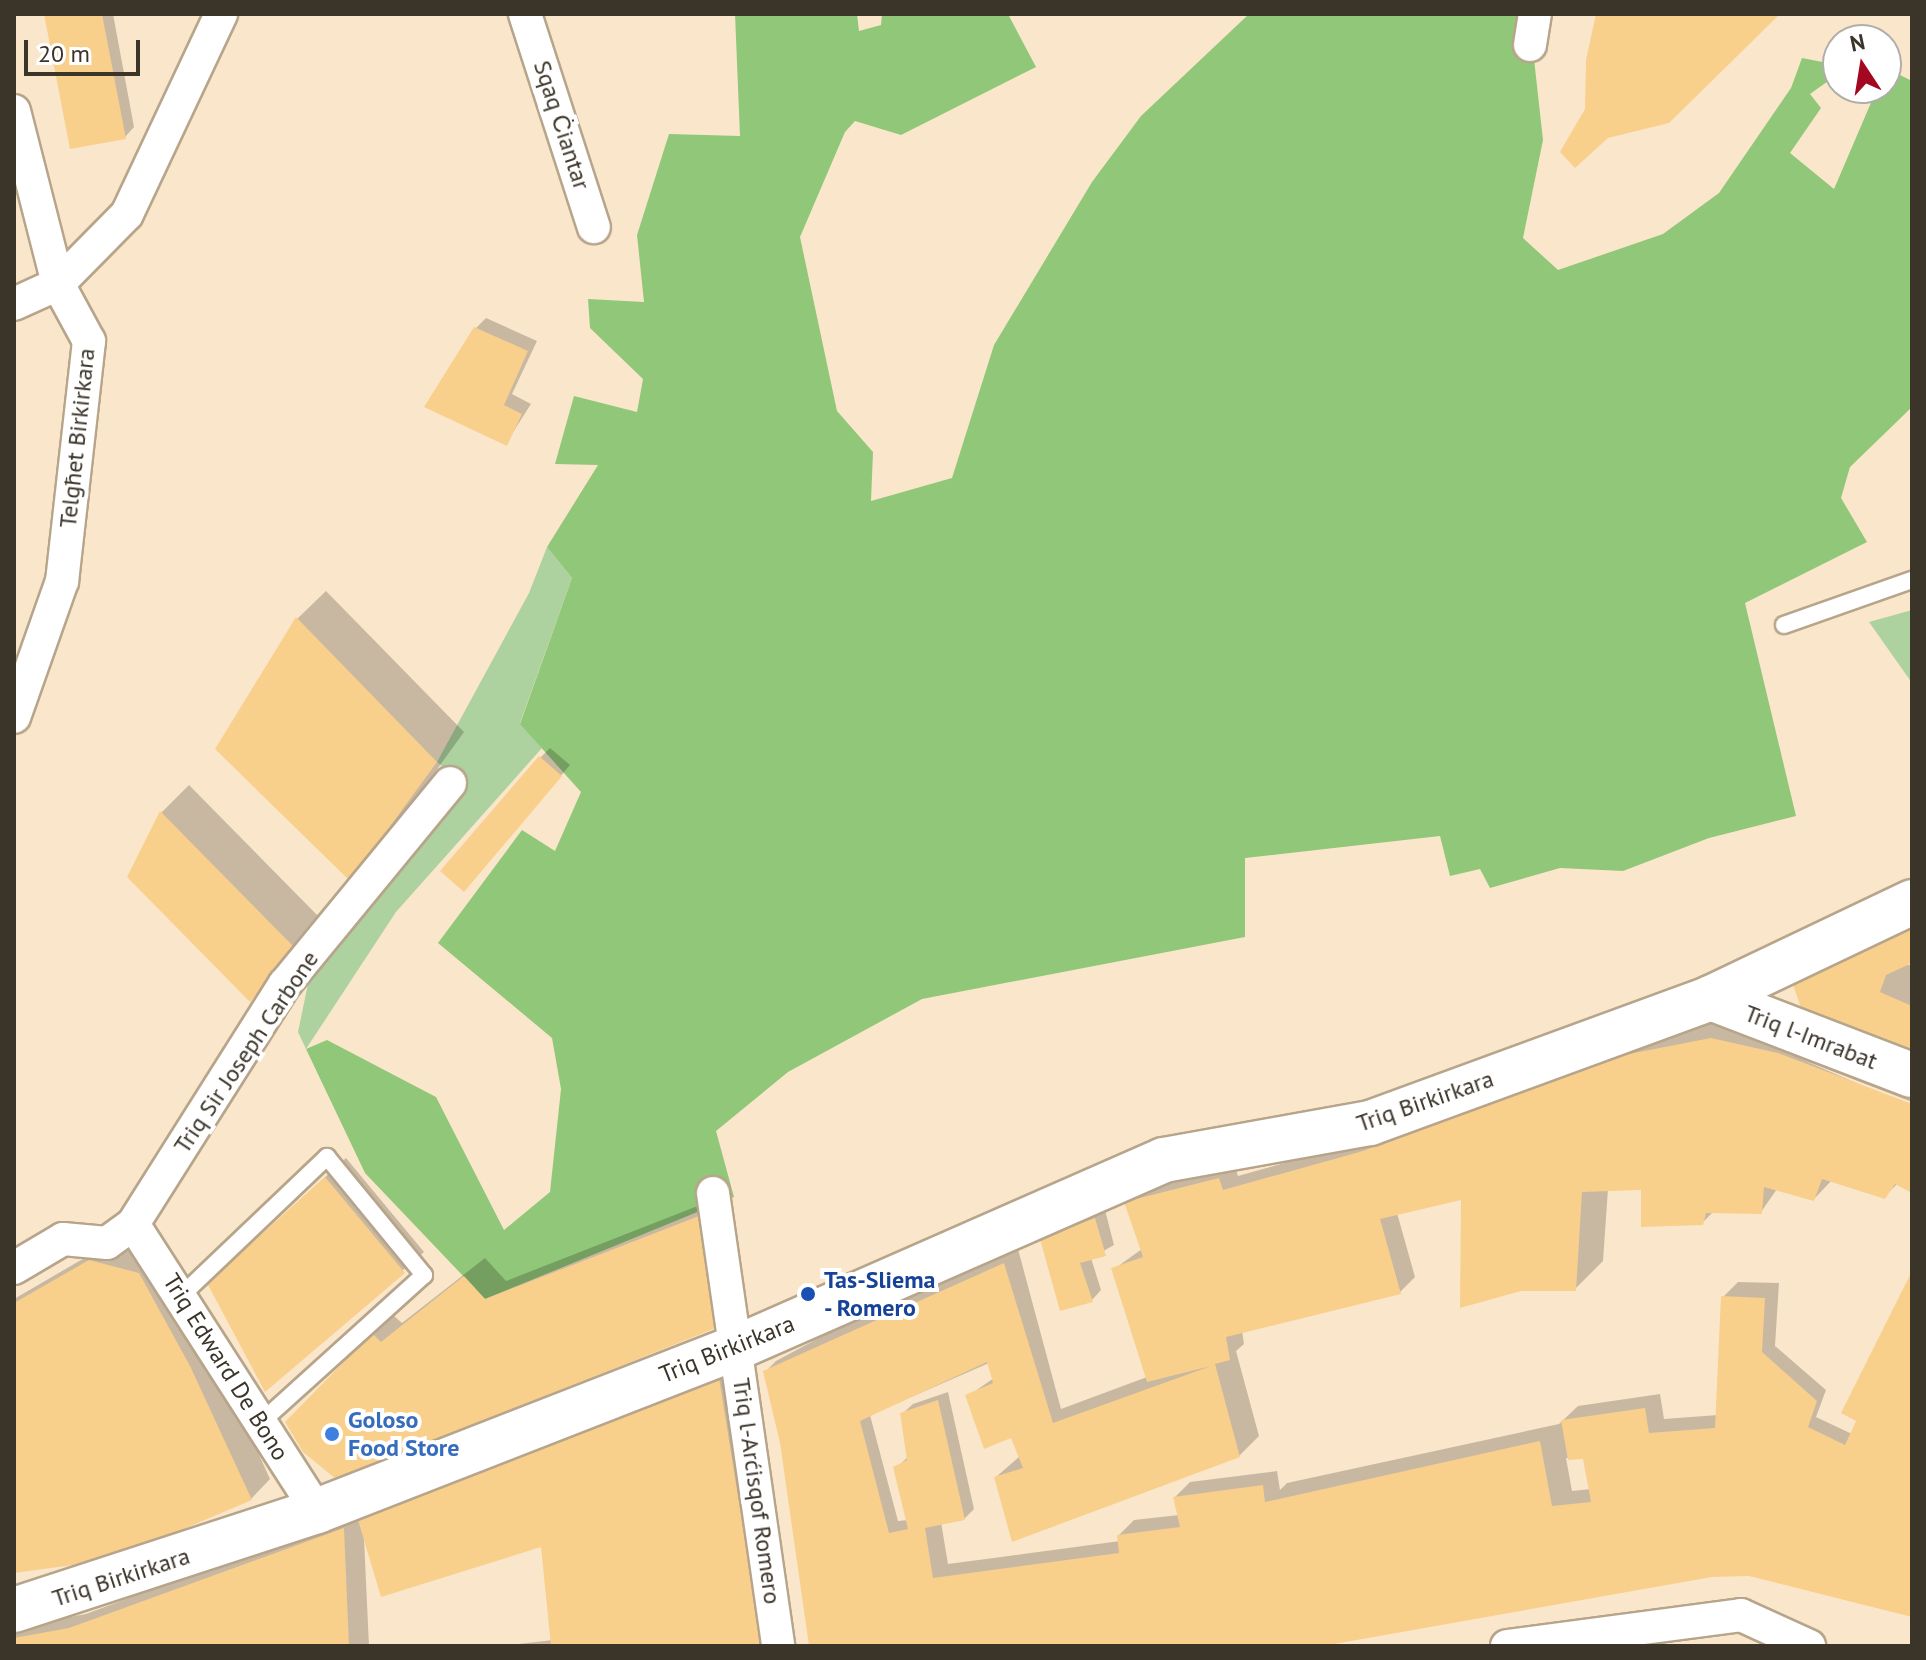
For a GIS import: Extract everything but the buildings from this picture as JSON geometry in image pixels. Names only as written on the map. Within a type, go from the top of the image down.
[{"type":"main road","name":"Triq Birkirkara","points":[[14,1610],[317,1511],[738,1347],[1164,1160],[1370,1123],[1711,998],[1912,902]]},
{"type":"main road","name":"Triq l-Imrabat","points":[[1711,998],[1912,1075]]},
{"type":"street","points":[[14,304],[58,284],[127,214],[221,14]]},
{"type":"street","name":"Sqaq Ċiantar","points":[[532,17],[594,227]]},
{"type":"street","name":"Telgħet Birkirkara","points":[[14,111],[58,284],[89,341],[62,581],[14,717]]},
{"type":"street","name":"Triq Sir Joseph Carbone","points":[[14,1268],[63,1239],[107,1243],[133,1224],[285,984],[450,783]]},
{"type":"street","name":"Triq l-Arćisqof Romero","points":[[713,1193],[738,1347],[778,1646]]},
{"type":"street","name":"Triq Edward De Bono","points":[[133,1224],[183,1294],[317,1511]]},
{"type":"street","points":[[1507,1646],[1741,1615],[1809,1646]]},
{"type":"lane","points":[[1784,625],[1912,580]]},
{"type":"lane","points":[[183,1294],[327,1157],[424,1275],[260,1423]]},
{"type":"green space","points":[[735,14],[857,14],[859,31],[881,25],[882,14],[1008,14],[1036,67],[901,135],[855,121],[845,132],[800,237],[837,411],[873,452],[871,501],[952,478],[994,345],[1092,182],[1141,116],[1249,14],[1529,14],[1543,140],[1523,238],[1558,270],[1663,234],[1719,193],[1791,88],[1802,58],[1822,62],[1822,85],[1810,94],[1821,108],[1790,153],[1834,189],[1870,104],[1902,104],[1902,76],[1912,81],[1912,407],[1850,467],[1841,498],[1867,542],[1745,603],[1796,816],[1709,838],[1623,871],[1560,868],[1490,888],[1480,869],[1450,876],[1440,836],[1245,858],[1245,937],[922,999],[788,1072],[716,1131],[734,1197],[485,1299],[365,1173],[306,1049],[327,1040],[436,1097],[504,1230],[550,1192],[561,1089],[552,1038],[438,943],[522,830],[555,851],[581,792],[520,724],[572,578],[547,547],[598,465],[555,464],[574,396],[637,412],[643,379],[590,328],[588,299],[644,302],[637,235],[669,134],[740,136]]},
{"type":"green space","points":[[547,547],[572,578],[520,723],[542,748],[396,912],[306,1049],[298,1032],[309,979],[465,785],[437,762],[529,593]]},
{"type":"green space","points":[[1912,610],[1912,683],[1869,622]]},
{"type":"place","name":"Tas-Sliema - Romero","points":[[808,1294]]},
{"type":"place","name":"Goloso Food Store","points":[[332,1434]]}]
